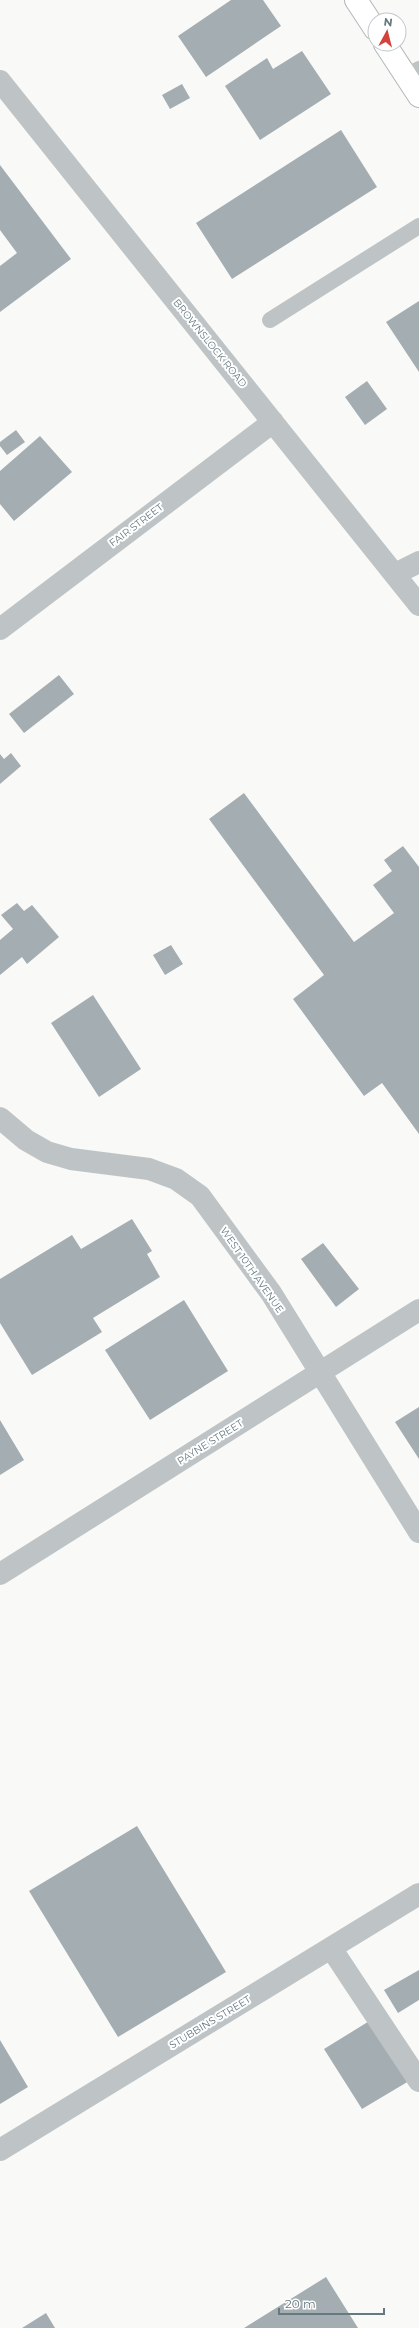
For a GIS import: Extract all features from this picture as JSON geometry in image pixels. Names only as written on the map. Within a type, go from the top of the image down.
[{"type":"street","points":[[356,0],[367,17]]},
{"type":"street","points":[[393,52],[412,72],[419,96]]},
{"type":"street","name":"BROWNSLOCK ROAD","points":[[0,81],[419,605]]},
{"type":"street","name":"FAIR STREET","points":[[0,629],[273,422]]},
{"type":"street","points":[[394,574],[419,562]]},
{"type":"street","name":"WEST 10TH AVENUE","points":[[0,1118],[26,1140],[47,1152],[71,1160],[149,1169],[188,1186],[200,1196],[271,1293],[319,1373],[419,1532]]},
{"type":"street","name":"PAYNE STREET","points":[[0,1574],[419,1310]]},
{"type":"street","name":"STUBBINS STREET","points":[[0,2150],[419,1894]]},
{"type":"street","points":[[331,1948],[419,2081]]},
{"type":"lane","points":[[270,320],[419,226]]},
{"type":"building","points":[[231,0],[263,0],[281,26],[206,77],[178,36]]},
{"type":"building","points":[[302,51],[331,94],[260,140],[225,86],[267,58],[273,69]]},
{"type":"building","points":[[182,84],[190,98],[170,109],[162,95]]},
{"type":"building","points":[[341,130],[377,187],[232,279],[196,223]]},
{"type":"building","points":[[0,165],[71,259],[0,312],[0,266],[17,253],[0,230]]},
{"type":"building","points":[[419,301],[419,372],[386,322]]},
{"type":"building","points":[[367,381],[387,409],[365,425],[345,397]]},
{"type":"building","points":[[16,430],[25,442],[7,455],[0,446],[0,442]]},
{"type":"building","points":[[40,436],[72,472],[14,521],[0,504],[0,471]]},
{"type":"building","points":[[59,675],[74,694],[24,733],[9,714]]},
{"type":"building","points":[[11,753],[21,766],[0,784],[0,754],[4,759]]},
{"type":"building","points":[[244,793],[354,942],[394,913],[373,885],[392,871],[384,860],[403,846],[419,867],[419,1134],[382,1083],[364,1096],[293,999],[324,975],[209,819]]},
{"type":"building","points":[[17,903],[24,911],[32,905],[59,937],[27,964],[22,957],[0,975],[0,940],[13,929],[1,915]]},
{"type":"building","points":[[171,945],[183,964],[165,975],[153,955]]},
{"type":"building","points":[[93,995],[141,1069],[99,1097],[51,1023]]},
{"type":"building","points":[[132,1219],[152,1251],[147,1254],[160,1277],[93,1318],[102,1332],[32,1375],[0,1323],[0,1279],[72,1235],[81,1249]]},
{"type":"building","points":[[323,1243],[359,1289],[336,1307],[301,1259]]},
{"type":"building","points":[[184,1300],[228,1371],[150,1420],[105,1350]]},
{"type":"building","points":[[419,1407],[419,1459],[395,1422]]},
{"type":"building","points":[[0,1420],[24,1460],[0,1475]]},
{"type":"building","points":[[137,1826],[226,1972],[118,2037],[29,1891]]},
{"type":"building","points":[[419,1970],[419,2000],[398,2013],[384,1990]]},
{"type":"building","points":[[371,2020],[409,2081],[362,2109],[324,2049]]},
{"type":"building","points":[[0,2040],[28,2087],[0,2104]]},
{"type":"building","points":[[326,2277],[358,2328],[244,2328]]},
{"type":"building","points":[[46,2313],[55,2328],[22,2328]]}]
